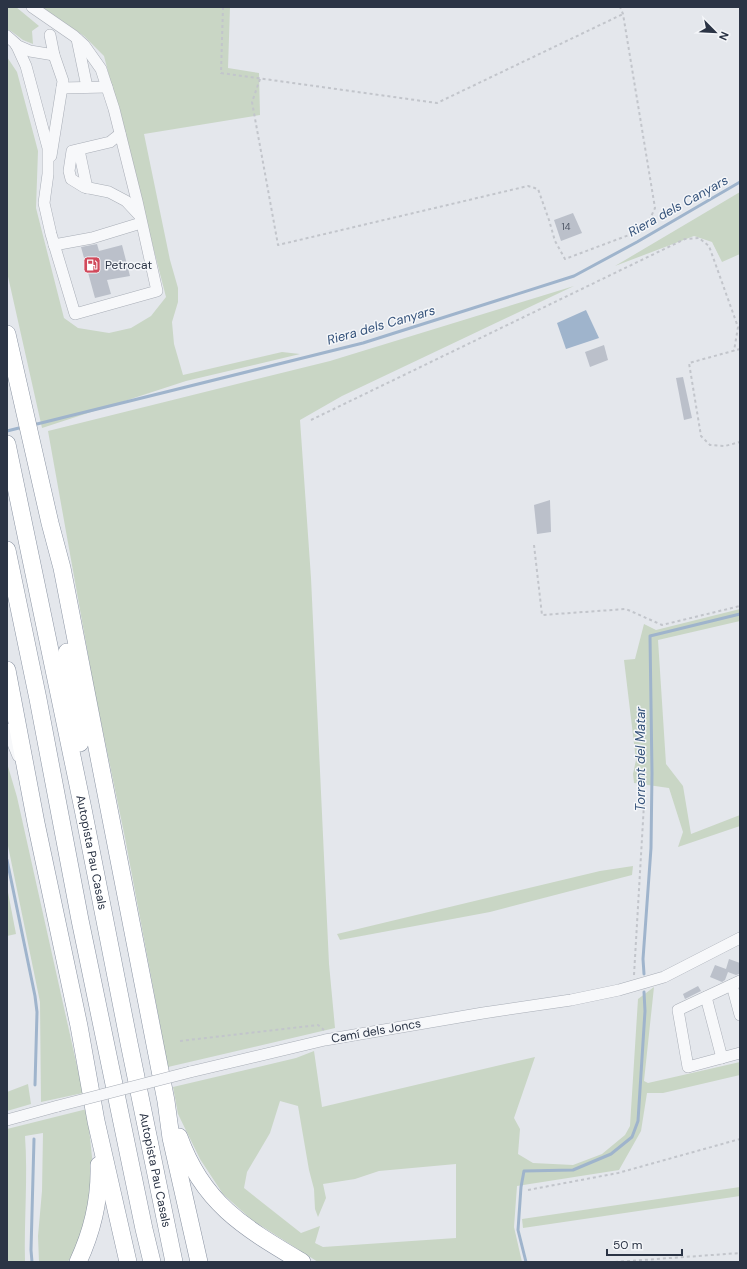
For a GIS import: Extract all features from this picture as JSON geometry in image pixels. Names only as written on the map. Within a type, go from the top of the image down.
[{"type":"highway","points":[[7,334],[50,523],[64,576],[166,1101],[170,1138],[199,1262]]},
{"type":"highway","name":"Autopista Pau Casals","points":[[7,444],[83,809],[130,1050],[174,1262]]},
{"type":"highway","points":[[50,523],[85,774],[83,809]]},
{"type":"highway","name":"Autopista Pau Casals","points":[[7,550],[38,699],[80,920],[152,1262]]},
{"type":"highway","points":[[7,602],[38,699]]},
{"type":"highway","points":[[7,670],[26,770],[79,1026],[96,1121],[128,1262]]},
{"type":"highway","points":[[166,1101],[184,1151],[201,1183],[235,1220],[302,1262]]},
{"type":"highway","points":[[78,1262],[91,1230],[97,1209],[99,1178],[96,1121]]},
{"type":"street","points":[[32,7],[84,44],[101,69],[120,134],[157,291],[75,314],[54,245],[44,203],[63,81],[54,54],[50,35]]},
{"type":"street","points":[[7,36],[16,45],[26,66],[48,148],[48,174]]},
{"type":"street","points":[[77,39],[87,87]]},
{"type":"street","points":[[16,45],[30,51],[54,54]]},
{"type":"street","points":[[62,88],[107,87]]},
{"type":"street","points":[[120,134],[110,142],[72,151],[69,170],[71,179],[84,187],[109,192],[126,201],[141,220]]},
{"type":"street","points":[[54,245],[92,238],[141,220]]},
{"type":"street","points":[[7,729],[26,770]]},
{"type":"street","name":"Camí dels Joncs","points":[[7,1120],[190,1072],[334,1038],[571,1000],[618,990],[664,977],[740,938]]},
{"type":"street","points":[[740,1015],[736,983],[678,1010],[688,1067],[740,1053]]},
{"type":"street","points":[[706,997],[722,1058]]},
{"type":"path","points":[[223,7],[221,73],[438,103],[623,14]]},
{"type":"path","points":[[260,78],[252,102],[278,245],[528,186],[538,189],[550,220],[555,241],[565,259],[637,232],[649,221],[655,208],[623,14],[620,7]]},
{"type":"path","points":[[311,420],[685,239],[699,238],[709,246],[738,327],[734,351]]},
{"type":"path","points":[[740,349],[689,363],[701,436],[710,445],[725,446],[740,442]]},
{"type":"path","points":[[534,545],[542,615],[626,609],[662,625],[740,606]]},
{"type":"path","points":[[634,986],[644,804]]},
{"type":"path","points":[[180,1041],[318,1025],[334,1038]]},
{"type":"path","points":[[528,1190],[618,1173],[740,1139]]},
{"type":"path","points":[[615,1262],[740,1253]]},
{"type":"green space","points":[[7,7],[16,7],[39,26],[32,31],[33,44],[23,40],[11,31],[7,30]]},
{"type":"green space","points":[[41,7],[230,7],[228,68],[259,73],[260,115],[144,134],[170,260],[178,288],[178,302],[172,322],[174,344],[183,375],[282,352],[300,354],[186,381],[42,428],[7,272],[7,57],[17,72],[38,151],[36,208],[64,318],[78,328],[109,333],[131,328],[151,316],[166,297],[104,56],[84,36]]},
{"type":"green space","points":[[740,192],[740,254],[722,262],[712,242],[694,236],[615,266]]},
{"type":"green space","points":[[574,286],[342,396],[300,420],[311,578],[329,964],[335,1028],[168,1067],[125,838],[94,688],[48,431],[330,361]]},
{"type":"green space","points":[[740,609],[740,621],[658,640],[666,764],[683,786],[691,834],[740,815],[740,826],[678,847],[683,832],[669,788],[634,783],[633,774],[636,760],[624,660],[635,659],[644,624],[656,630]]},
{"type":"green space","points":[[7,763],[17,797],[83,1093],[41,1102],[40,1002],[7,841]]},
{"type":"green space","points":[[633,866],[632,875],[490,912],[340,940],[337,934],[600,871]]},
{"type":"green space","points":[[7,887],[16,934],[7,936]]},
{"type":"green space","points":[[654,987],[644,1081],[648,1083],[740,1062],[740,1075],[663,1093],[647,1093],[641,1131],[619,1170],[517,1186],[514,1227],[522,1262],[318,1262],[252,1220],[223,1194],[200,1159],[178,1114],[173,1087],[296,1058],[314,1051],[322,1107],[535,1057],[514,1118],[520,1129],[518,1154],[533,1163],[573,1165],[602,1154],[625,1135],[630,1126],[638,999]],"holes":[[[280,1101],[298,1106],[309,1170],[314,1189],[315,1209],[318,1217],[326,1198],[323,1184],[355,1179],[379,1171],[456,1164],[456,1238],[323,1247],[315,1243],[320,1226],[301,1233],[244,1188],[247,1172],[270,1133]]]},
{"type":"green space","points":[[28,1084],[31,1104],[7,1111],[7,1092]]},
{"type":"green space","points":[[87,1109],[92,1157],[89,1212],[78,1243],[68,1262],[39,1262],[38,1236],[42,1191],[43,1133],[25,1136],[25,1262],[7,1262],[7,1129]]},
{"type":"green space","points":[[740,1187],[740,1196],[523,1228],[522,1219]]},
{"type":"water","points":[[586,310],[599,338],[566,349],[557,323]]},
{"type":"building","points":[[573,213],[582,233],[561,241],[554,220]]},
{"type":"building","points":[[97,244],[99,251],[122,245],[130,276],[107,280],[111,294],[95,298],[81,247]]},
{"type":"building","points":[[604,345],[608,360],[590,367],[585,352]]},
{"type":"building","points":[[683,377],[692,418],[684,420],[676,378]]},
{"type":"building","points":[[550,500],[551,532],[537,534],[534,505]]},
{"type":"building","points":[[729,959],[740,963],[739,974],[736,975],[728,972],[725,980],[722,982],[710,977],[715,965],[726,969]]},
{"type":"building","points":[[698,986],[701,991],[685,999],[683,994]]},
{"type":"waterway","name":"Riera dels Canyars","points":[[33,425],[363,343],[574,276],[637,242],[740,182]]},
{"type":"waterway","name":"Riera dels Canyars","points":[[7,431],[23,427]]},
{"type":"waterway","name":"Torrent del Matar","points":[[644,974],[643,959],[651,848],[652,773],[650,636],[740,614]]},
{"type":"waterway","points":[[7,860],[37,1012],[35,1085]]},
{"type":"waterway","points":[[526,1262],[518,1230],[521,1187],[524,1171],[573,1170],[611,1154],[632,1137],[638,1121],[645,1011],[644,992]]},
{"type":"waterway","points":[[32,1262],[34,1139]]},
{"type":"place","name":"Petrocat","points":[[92,265]]}]
